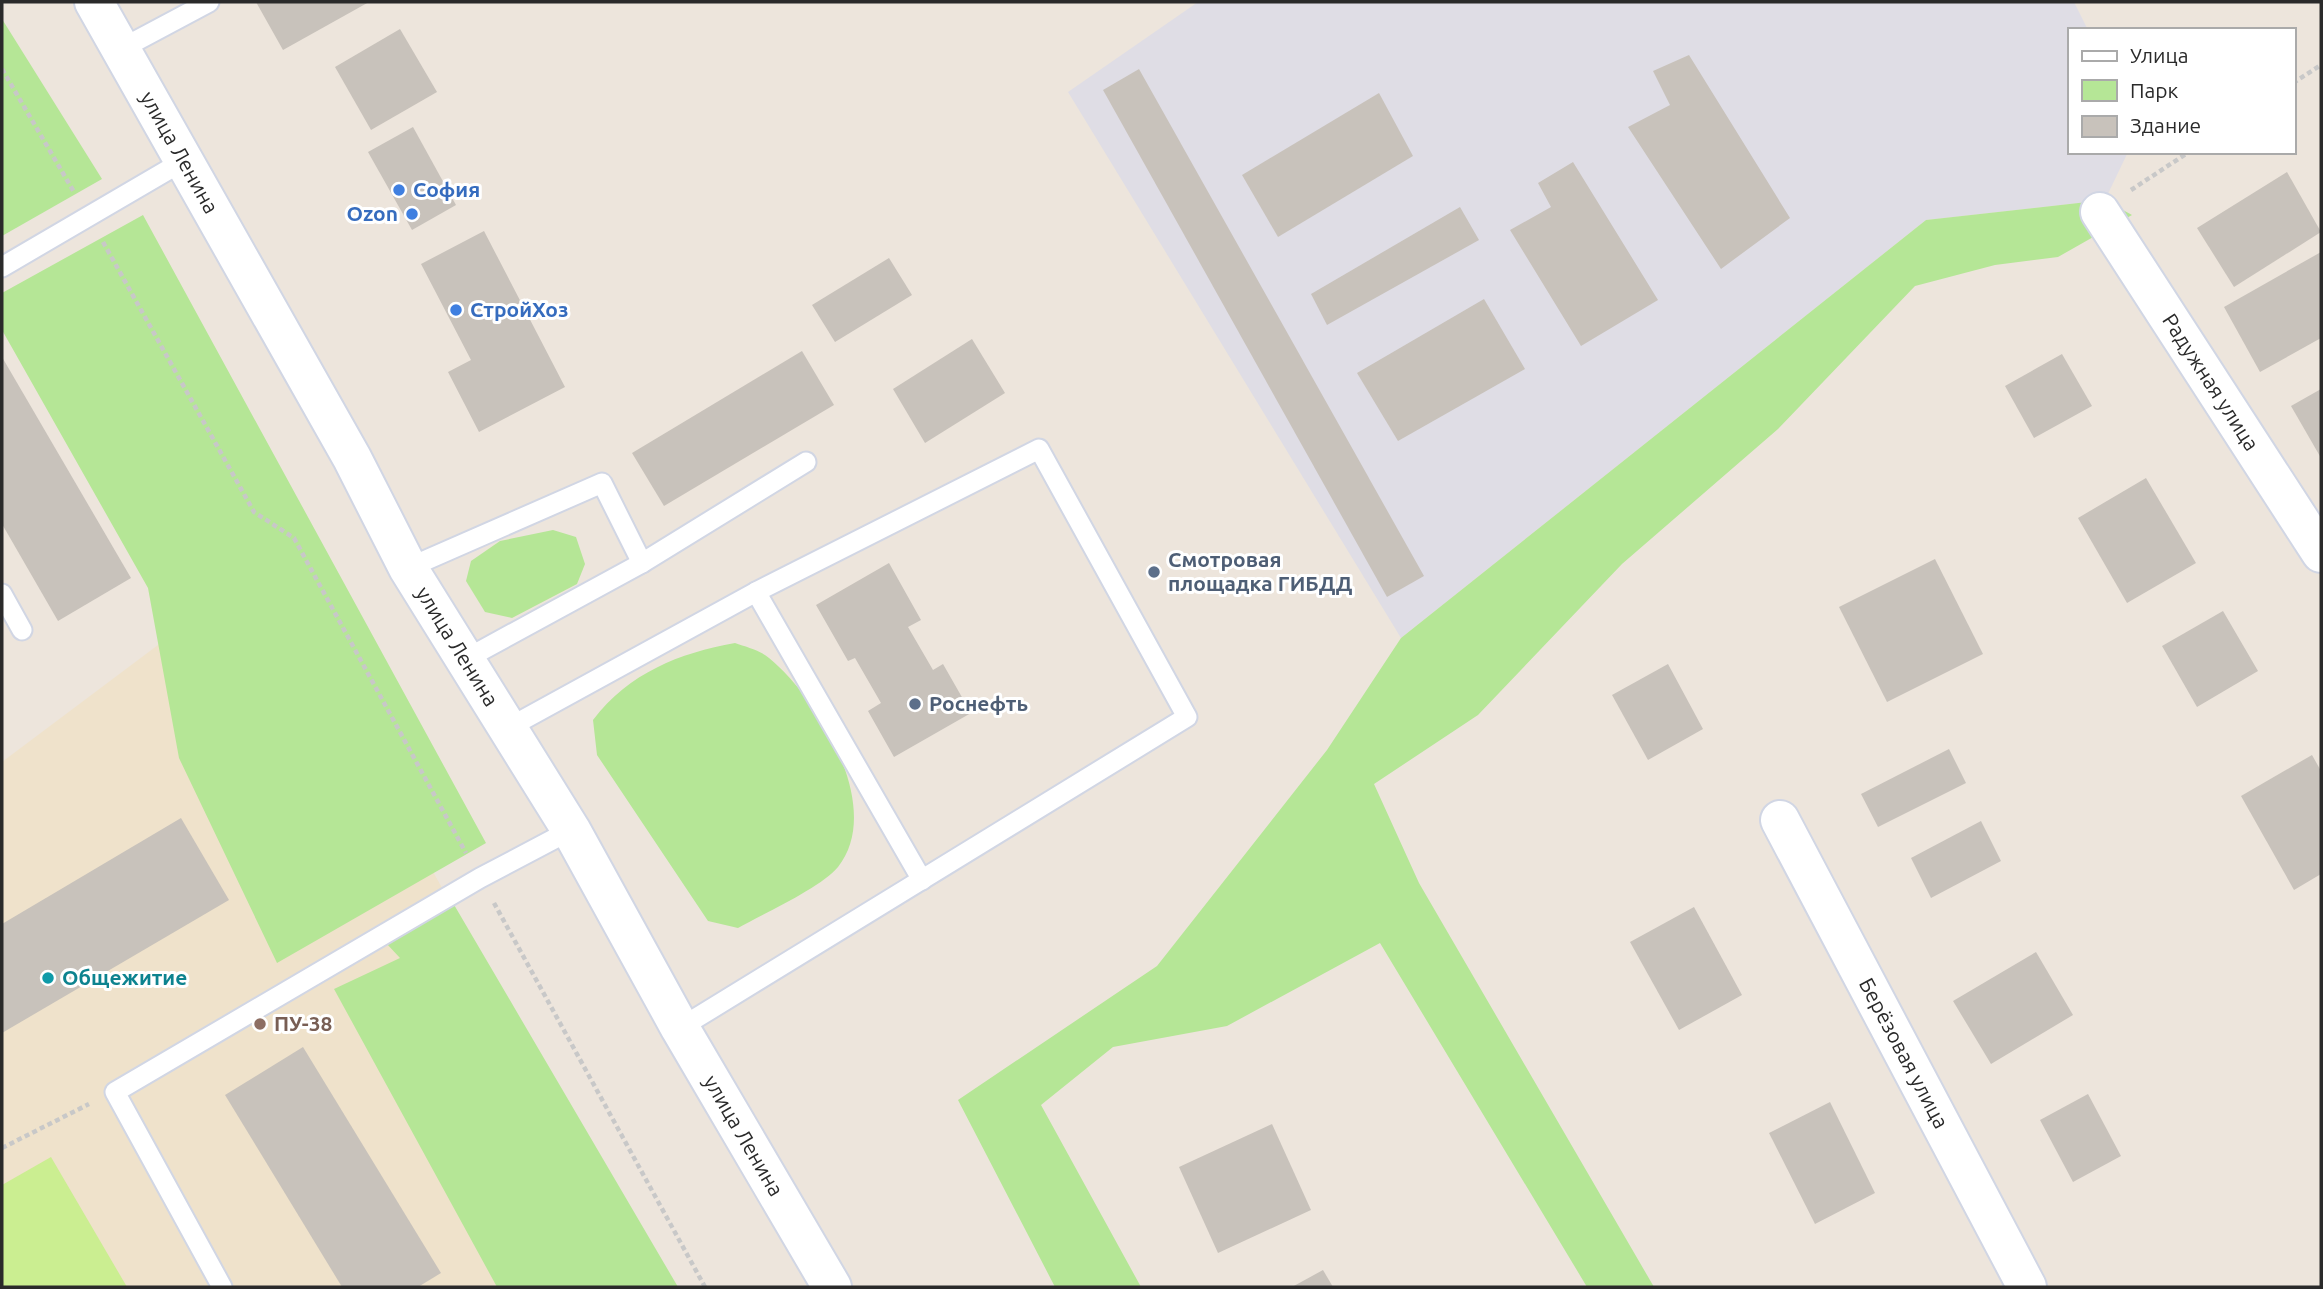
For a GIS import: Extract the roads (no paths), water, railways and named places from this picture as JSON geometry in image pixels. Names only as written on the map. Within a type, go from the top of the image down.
[{"type":"main road","name":"улица Ленина","points":[[94,2],[352,458],[408,568],[571,830],[680,1028],[832,1287]]},
{"type":"main road","name":"Радужная улица","points":[[2100,212],[2321,553]]},
{"type":"main road","name":"Берёзовая улица","points":[[1780,820],[2027,1287]]},
{"type":"lane","points":[[119,50],[209,2]]},
{"type":"lane","points":[[2,267],[185,160]]},
{"type":"lane","points":[[508,728],[756,592],[1039,449],[1186,717],[680,1028]]},
{"type":"lane","points":[[464,660],[642,564],[806,462]]},
{"type":"lane","points":[[408,568],[602,483],[642,564]]},
{"type":"lane","points":[[756,592],[922,880]]},
{"type":"lane","points":[[2,594],[22,630]]},
{"type":"lane","points":[[222,1287],[115,1092],[480,878],[571,830]]},
{"type":"place","name":"София","points":[[399,190]]},
{"type":"place","name":"Ozon","points":[[412,214]]},
{"type":"place","name":"СтройХоз","points":[[456,310]]},
{"type":"place","name":"Смотровая площадка ГИБДД","points":[[1154,572]]},
{"type":"place","name":"Роснефть","points":[[915,704]]},
{"type":"place","name":"Общежитие","points":[[48,978]]},
{"type":"place","name":"ПУ-38","points":[[260,1024]]}]
